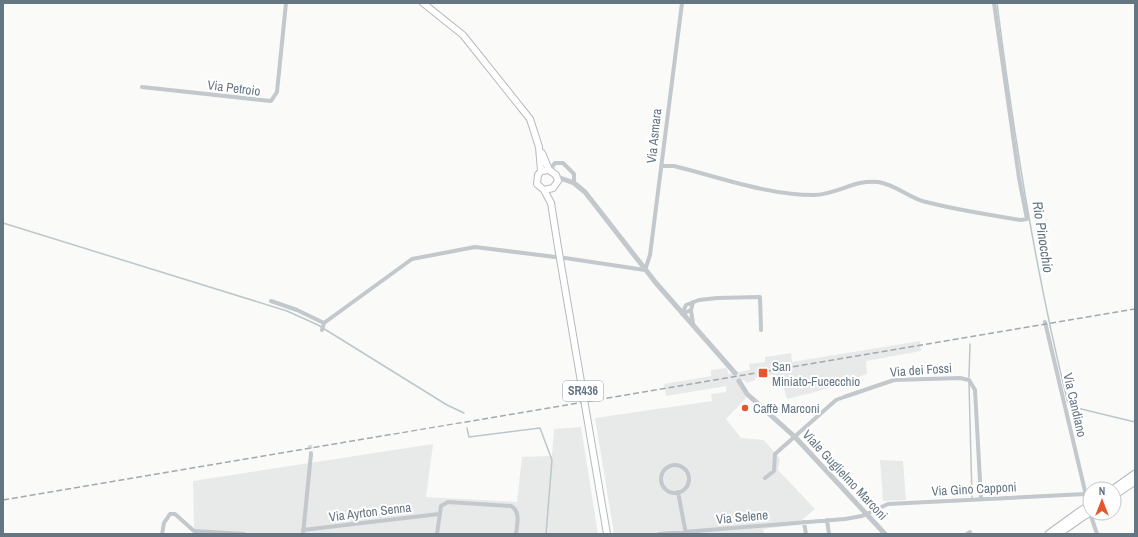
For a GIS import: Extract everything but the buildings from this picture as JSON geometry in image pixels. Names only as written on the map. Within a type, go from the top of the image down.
[{"type":"highway","points":[[1122,483],[1135,474]]},
{"type":"highway","points":[[1122,490],[1135,481]]},
{"type":"highway","points":[[1058,534],[1082,512]]},
{"type":"highway","points":[[1049,534],[1080,515]]},
{"type":"main road","name":"SR436","points":[[423,3],[456,28],[479,54],[530,119],[539,147],[558,181],[554,187],[552,211]]},
{"type":"main road","name":"SR436","points":[[539,147],[541,171],[538,175],[537,181],[539,186],[544,190],[552,211],[607,534]]},
{"type":"main road","points":[[541,171],[553,172]]},
{"type":"main road","points":[[544,190],[554,187]]},
{"type":"street","name":"Via Petroio","points":[[142,87],[271,101],[277,92],[286,3]]},
{"type":"street","name":"Via Asmara","points":[[645,270],[650,255],[682,3]]},
{"type":"street","points":[[661,166],[674,166],[764,188],[811,195],[830,194],[850,186],[876,182],[896,187],[925,202],[1021,220],[1027,219],[1019,178],[994,3]]},
{"type":"street","points":[[573,183],[574,174],[563,163],[555,164],[552,167],[553,172],[560,178],[573,183],[585,192],[645,270],[735,373]]},
{"type":"street","points":[[554,187],[560,183],[573,183]]},
{"type":"street","points":[[271,301],[297,310],[323,326],[412,258],[475,247],[555,257]]},
{"type":"street","points":[[565,258],[645,270]]},
{"type":"street","points":[[677,308],[693,302],[717,298],[760,297],[761,330]]},
{"type":"street","points":[[693,302],[691,310],[694,326]]},
{"type":"street","points":[[682,314],[686,304]]},
{"type":"street","points":[[682,314],[691,310]]},
{"type":"street","name":"Via Candiano","points":[[1045,322],[1082,481]]},
{"type":"street","name":"Via dei Fossi","points":[[765,478],[774,471],[775,454],[836,400],[887,382],[915,379],[960,378],[972,382],[975,390],[981,499]]},
{"type":"street","name":"Viale Guglielmo Marconi","points":[[739,381],[747,394],[795,437],[885,534]]},
{"type":"street","points":[[303,532],[311,454]]},
{"type":"street","points":[[673,465],[682,467],[688,474],[689,478],[686,487],[678,492],[666,489],[662,481],[663,473],[673,465]]},
{"type":"street","points":[[678,492],[686,533]]},
{"type":"street","name":"Via Gino Capponi","points":[[867,514],[888,504],[1082,494]]},
{"type":"street","points":[[437,534],[441,506],[448,502],[511,506],[516,509],[517,514],[516,534]]},
{"type":"street","points":[[162,534],[164,523],[170,514],[175,514],[192,533],[244,534]]},
{"type":"street","name":"Via Ayrton Senna","points":[[303,532],[439,514]]},
{"type":"street","name":"Via Selene","points":[[659,534],[686,533],[827,520],[867,514]]},
{"type":"street","points":[[827,520],[829,534]]},
{"type":"street","points":[[1093,521],[1097,534]]},
{"type":"street","points":[[804,522],[806,534]]},
{"type":"shaded area","points":[[920,341],[921,351],[866,361],[867,374],[819,391],[787,399],[782,382],[773,383],[772,375],[755,378],[755,380],[747,383],[744,380],[737,381],[746,398],[726,419],[741,438],[764,440],[780,459],[778,470],[815,509],[796,525],[763,529],[764,534],[614,534],[595,418],[712,401],[711,394],[726,392],[726,386],[666,396],[664,384],[711,376],[711,370],[727,368],[728,374],[750,370],[749,364],[765,362],[765,357],[791,353],[792,362]]},
{"type":"shaded area","points":[[581,427],[598,534],[194,534],[193,481],[433,444],[426,497],[517,502],[522,457],[552,456],[554,429]]},
{"type":"shaded area","points":[[880,460],[903,461],[906,500],[883,501]]},
{"type":"waterway","name":"Rio Pinocchio","points":[[997,3],[1026,204],[1045,304],[1068,403],[1073,407],[1135,422]]},
{"type":"waterway","points":[[3,223],[287,311],[318,325],[447,405],[464,413]]},
{"type":"waterway","points":[[969,377],[970,344]]},
{"type":"waterway","points":[[969,383],[972,498]]},
{"type":"waterway","points":[[467,428],[469,437],[540,428],[552,460],[546,534]]},
{"type":"tunnel","points":[[310,445],[311,454]]},
{"type":"railway","points":[[3,500],[1135,309]]},
{"type":"place","name":"San Miniato-Fucecchio","points":[[763,373]]},
{"type":"place","name":"Caffè Marconi","points":[[745,408]]}]
